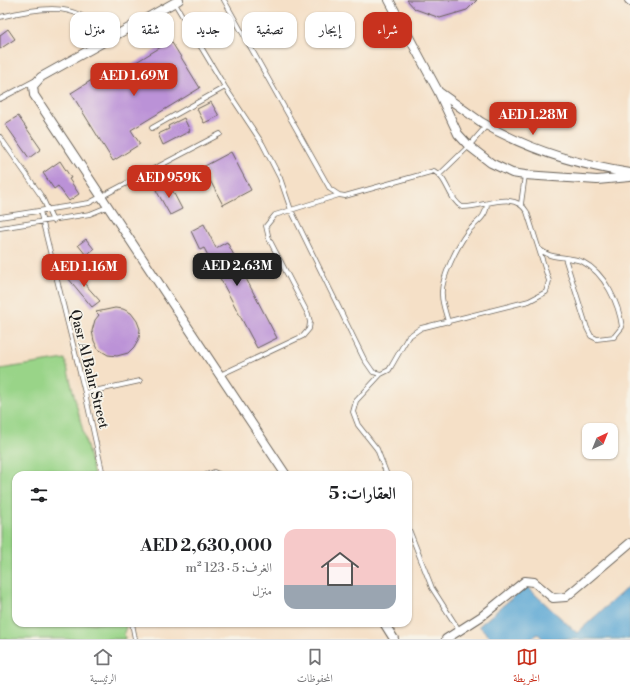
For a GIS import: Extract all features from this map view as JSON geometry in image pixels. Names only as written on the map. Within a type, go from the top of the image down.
[{"type":"street","points":[[389,0],[438,91],[458,134],[469,146],[491,163],[512,172],[525,175],[597,180],[630,176]]},
{"type":"street","points":[[120,32],[176,1]]},
{"type":"street","points":[[92,48],[38,79],[33,86],[34,95],[283,471]]},
{"type":"street","points":[[438,91],[488,125],[538,149],[598,168],[630,173]]},
{"type":"street","points":[[446,639],[482,616],[525,581],[534,582],[553,598],[566,596],[630,543]]},
{"type":"street","points":[[386,627],[394,639]]},
{"type":"lane","points":[[224,0],[330,189],[339,195]]},
{"type":"lane","points":[[176,1],[225,87],[262,142],[280,178],[291,210],[364,359],[373,372],[381,374]]},
{"type":"lane","points":[[0,17],[49,5],[70,6],[83,12]]},
{"type":"lane","points":[[0,99],[38,79]]},
{"type":"lane","points":[[152,128],[225,87]]},
{"type":"lane","points":[[440,174],[488,125]]},
{"type":"lane","points":[[0,216],[40,211],[48,208],[80,205],[101,197],[220,134]]},
{"type":"lane","points":[[0,137],[48,208],[53,221]]},
{"type":"lane","points":[[220,375],[266,352],[296,341],[309,329],[310,322],[308,314],[266,231],[268,222],[276,215],[339,195],[358,193],[428,171],[434,171],[440,174],[453,200],[462,207],[513,200],[521,204],[527,212],[549,281],[546,292],[529,301],[421,328],[408,337],[389,370],[381,374],[356,401],[353,412],[358,425],[376,449],[385,471]]},
{"type":"lane","points":[[521,204],[525,175]]},
{"type":"lane","points":[[448,322],[441,294],[444,278],[463,238],[483,218],[488,204]]},
{"type":"lane","points":[[0,228],[53,221],[95,213],[107,207]]},
{"type":"lane","name":"Qasr Al Bahr Street","points":[[40,211],[86,393],[101,471]]},
{"type":"lane","points":[[539,249],[551,256],[565,258],[583,262],[593,269],[609,289],[618,311],[622,327],[614,337],[597,339],[592,336],[587,328],[565,258]]},
{"type":"lane","points":[[86,393],[140,381]]},
{"type":"lane","points":[[412,537],[432,588],[459,630]]},
{"type":"lane","points":[[133,627],[135,639]]},
{"type":"green space","points":[[65,359],[93,471],[12,471],[12,627],[126,627],[124,633],[125,639],[0,639],[0,369]]},
{"type":"water","points":[[630,585],[630,639],[543,639],[538,634],[531,639],[492,639],[479,626],[526,586],[577,633]]},
{"type":"building","points":[[407,0],[477,0],[467,10],[440,18],[415,9]]},
{"type":"building","points":[[8,29],[15,39],[0,49],[0,35]]},
{"type":"building","points":[[174,46],[200,88],[131,130],[140,144],[113,161],[71,93],[119,63],[123,70],[159,48],[174,48]]},
{"type":"building","points":[[211,102],[219,116],[204,123],[197,109]]},
{"type":"building","points":[[18,116],[41,149],[29,158],[5,124]]},
{"type":"building","points":[[184,118],[190,131],[163,145],[158,134],[169,129],[168,126]]},
{"type":"building","points":[[231,152],[251,190],[223,205],[203,167]]},
{"type":"building","points":[[60,161],[79,194],[69,201],[58,186],[54,189],[43,173]]},
{"type":"building","points":[[169,184],[182,209],[170,215],[156,190]]},
{"type":"building","points":[[204,224],[216,248],[227,242],[277,338],[257,348],[204,248],[200,250],[191,231]]},
{"type":"building","points":[[86,239],[94,249],[86,255],[78,245]]},
{"type":"building","points":[[78,270],[87,281],[84,283],[100,301],[92,307],[68,278]]},
{"type":"building","points":[[115,308],[123,309],[131,313],[137,321],[140,329],[139,338],[134,347],[128,353],[117,356],[108,355],[98,349],[94,341],[92,331],[95,320],[99,315],[96,312]]}]
